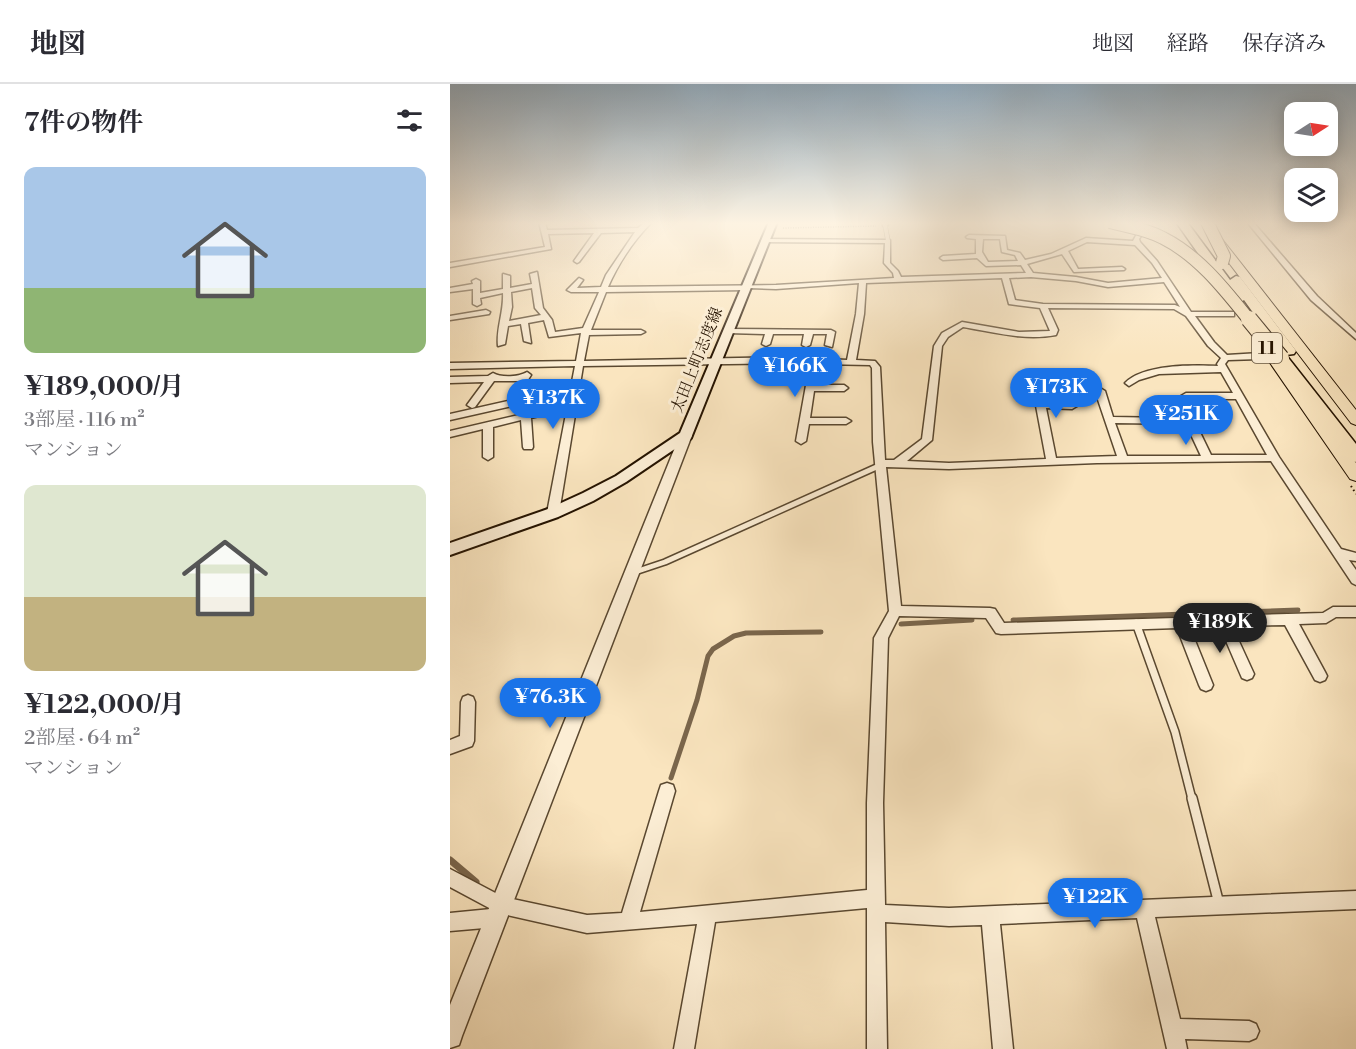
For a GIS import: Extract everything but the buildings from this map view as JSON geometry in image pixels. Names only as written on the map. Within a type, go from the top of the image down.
[{"type":"highway","points":[[1203,267],[1281,358]]},
{"type":"highway","name":"11","points":[[1211,267],[1356,474]]},
{"type":"highway","points":[[1213,267],[1356,456]]},
{"type":"highway","points":[[1226,267],[1356,438]]},
{"type":"highway","name":"11","points":[[1239,267],[1356,420]]},
{"type":"main road","name":"太田上町志度線","points":[[450,549],[553,513],[621,479],[686,435],[754,267]]},
{"type":"street","points":[[553,513],[586,331],[615,267]]},
{"type":"street","points":[[890,267],[896,272],[898,280]]},
{"type":"street","points":[[1026,267],[1031,275]]},
{"type":"street","points":[[1074,267],[1076,271],[1122,269]]},
{"type":"street","points":[[1158,267],[1224,363],[1238,396],[1274,458],[1356,580]]},
{"type":"street","points":[[1288,267],[1314,298],[1356,337]]},
{"type":"street","points":[[534,274],[539,308],[548,320],[552,335],[586,331],[641,332]]},
{"type":"street","points":[[579,280],[571,290],[788,287],[863,281],[1031,275],[1076,279],[1108,285],[1166,280]]},
{"type":"street","points":[[501,344],[508,306],[506,276]]},
{"type":"street","points":[[1005,277],[1012,302],[1043,306],[1175,308],[1189,314],[1231,314]]},
{"type":"street","points":[[851,362],[860,314],[863,281]]},
{"type":"street","points":[[450,290],[476,283],[482,312],[450,318]]},
{"type":"street","points":[[477,296],[536,285]]},
{"type":"street","points":[[886,464],[927,440],[938,346],[945,336],[962,324],[1024,335],[1041,336],[1053,333],[1054,330],[1043,306]]},
{"type":"street","points":[[503,325],[545,317]]},
{"type":"street","points":[[830,345],[833,320]]},
{"type":"street","points":[[524,321],[528,341]]},
{"type":"street","points":[[728,331],[831,332]]},
{"type":"street","points":[[766,344],[770,331]]},
{"type":"street","points":[[806,345],[809,332]]},
{"type":"street","points":[[1129,383],[1143,375],[1260,356]]},
{"type":"street","points":[[801,441],[815,361]]},
{"type":"street","points":[[450,366],[815,361],[873,363],[876,367],[886,464],[895,611],[881,638],[875,803],[878,1049]]},
{"type":"street","points":[[516,392],[534,364]]},
{"type":"street","points":[[472,405],[501,365]]},
{"type":"street","points":[[452,382],[525,378]]},
{"type":"street","points":[[450,417],[574,388]]},
{"type":"street","points":[[810,388],[843,388]]},
{"type":"street","points":[[1022,388],[1038,393],[1052,463]]},
{"type":"street","points":[[1100,391],[1123,460]]},
{"type":"street","points":[[1186,396],[1238,396]]},
{"type":"street","points":[[1166,402],[1174,421]]},
{"type":"street","points":[[1040,405],[1072,406]]},
{"type":"street","points":[[450,434],[544,411]]},
{"type":"street","points":[[526,416],[528,447]]},
{"type":"street","points":[[1110,420],[1210,421]]},
{"type":"street","points":[[804,421],[846,421]]},
{"type":"street","points":[[1190,421],[1208,459]]},
{"type":"street","points":[[488,425],[488,457]]},
{"type":"street","points":[[450,1036],[686,435]]},
{"type":"street","points":[[886,464],[949,466],[982,463],[1274,458]]},
{"type":"street","points":[[1337,552],[1356,557]]},
{"type":"street","points":[[895,611],[990,613],[1001,629],[1136,622],[1326,618],[1333,612],[1356,612]]},
{"type":"street","points":[[1289,619],[1320,676]]},
{"type":"street","points":[[1223,620],[1247,674]]},
{"type":"street","points":[[1181,621],[1206,685]]},
{"type":"street","points":[[450,747],[467,741],[468,702]]},
{"type":"street","points":[[628,922],[667,791]]},
{"type":"street","points":[[450,878],[498,911]]},
{"type":"street","points":[[450,922],[498,911],[587,924],[708,914],[876,905],[949,917],[1356,900]]},
{"type":"street","points":[[1144,909],[1175,1039],[1249,1030]]},
{"type":"street","points":[[684,1049],[708,914]]},
{"type":"street","points":[[990,915],[1003,1049]]},
{"type":"lane","points":[[631,573],[665,562],[886,464]]},
{"type":"lane","points":[[1136,622],[1175,732],[1220,906]]},
{"type":"waterway","points":[[1013,620],[1298,610]]},
{"type":"waterway","points":[[901,624],[972,620]]},
{"type":"waterway","points":[[671,778],[697,700],[708,656],[713,649],[734,636],[746,633],[821,632]]},
{"type":"waterway","points":[[450,860],[476,882]]}]
